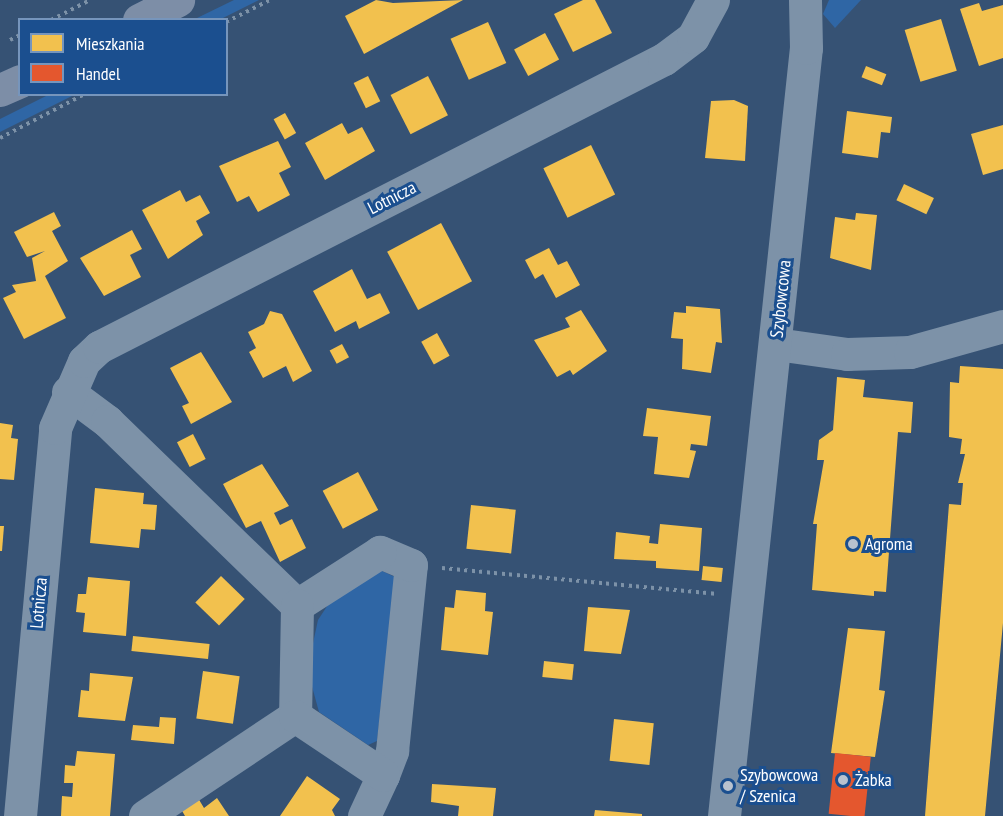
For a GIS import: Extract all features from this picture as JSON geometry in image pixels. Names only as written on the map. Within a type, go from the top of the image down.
[{"type":"main road","points":[[144,18],[178,0]]},
{"type":"main road","points":[[0,90],[18,82]]},
{"type":"street","name":"Lotnicza","points":[[20,816],[55,428],[68,392],[84,361],[99,348],[664,59],[693,37],[713,0]]},
{"type":"street","name":"Szybowcowa","points":[[724,816],[806,48],[805,0]]},
{"type":"street","points":[[776,344],[847,354],[910,352],[1003,326]]},
{"type":"street","points":[[68,392],[107,421],[297,605],[295,716]]},
{"type":"street","points":[[297,605],[380,552],[411,565],[392,751],[363,816]]},
{"type":"street","points":[[295,716],[382,775]]},
{"type":"street","points":[[144,816],[295,716]]},
{"type":"path","points":[[55,18],[90,0]]},
{"type":"path","points":[[228,21],[270,0]]},
{"type":"path","points":[[10,40],[18,36]]},
{"type":"path","points":[[0,138],[81,96]]},
{"type":"path","points":[[411,565],[748,597]]},
{"type":"shaded area","points":[[234,0],[259,0],[223,18],[197,18]]},
{"type":"shaded area","points":[[829,0],[861,0],[835,28],[823,14]]},
{"type":"shaded area","points":[[46,96],[72,96],[0,132],[0,119]]},
{"type":"shaded area","points":[[380,570],[395,577],[377,741],[368,745],[319,712],[310,679],[312,648],[318,620],[335,594]]},
{"type":"building: Mieszkania","points":[[376,0],[393,3],[463,0],[364,54],[345,16]]},
{"type":"building: Mieszkania","points":[[583,0],[595,0],[612,33],[573,52],[554,14]]},
{"type":"building: Mieszkania","points":[[979,3],[982,11],[1003,5],[1003,58],[979,66],[960,9]]},
{"type":"building: Mieszkania","points":[[941,19],[957,71],[920,82],[905,30]]},
{"type":"building: Mieszkania","points":[[488,22],[506,63],[469,80],[451,39]]},
{"type":"building: Mieszkania","points":[[545,33],[559,59],[528,76],[514,49]]},
{"type":"building: Mieszkania","points":[[866,66],[886,74],[882,85],[862,77]]},
{"type":"building: Mieszkania","points":[[368,76],[380,101],[366,108],[354,83]]},
{"type":"building: Mieszkania","points":[[428,76],[448,115],[411,134],[391,95]]},
{"type":"building: Mieszkania","points":[[734,100],[748,106],[745,161],[705,158],[711,101]]},
{"type":"building: Mieszkania","points":[[847,111],[892,117],[890,133],[881,132],[878,158],[842,153]]},
{"type":"building: Mieszkania","points":[[285,113],[296,133],[285,139],[274,119]]},
{"type":"building: Mieszkania","points":[[342,123],[348,134],[362,127],[375,151],[325,180],[305,143]]},
{"type":"building: Mieszkania","points":[[1003,125],[1003,169],[983,175],[971,134]]},
{"type":"building: Mieszkania","points":[[278,141],[291,167],[279,173],[290,195],[258,212],[249,196],[237,202],[219,166]]},
{"type":"building: Mieszkania","points":[[591,145],[615,194],[567,218],[543,168]]},
{"type":"building: Mieszkania","points":[[904,184],[934,198],[926,214],[896,200]]},
{"type":"building: Mieszkania","points":[[180,190],[186,202],[200,195],[210,213],[196,221],[203,235],[168,259],[142,210]]},
{"type":"building: Mieszkania","points":[[54,212],[61,226],[52,231],[68,261],[45,276],[66,318],[24,339],[3,298],[16,292],[12,285],[36,281],[32,258],[45,251],[27,257],[14,232]]},
{"type":"building: Mieszkania","points":[[856,213],[877,215],[871,270],[830,258],[835,217],[855,220]]},
{"type":"building: Mieszkania","points":[[441,223],[472,281],[418,310],[387,252]]},
{"type":"building: Mieszkania","points":[[132,230],[142,249],[130,255],[141,277],[104,296],[80,258]]},
{"type":"building: Mieszkania","points":[[549,248],[558,265],[567,261],[580,285],[556,298],[543,274],[535,279],[525,260]]},
{"type":"building: Mieszkania","points":[[352,269],[367,299],[380,293],[390,313],[359,329],[356,321],[335,332],[313,291]]},
{"type":"building: Mieszkania","points":[[686,306],[720,309],[722,343],[716,342],[711,373],[682,369],[683,339],[671,338],[674,312],[686,313]]},
{"type":"building: Mieszkania","points":[[581,310],[607,351],[573,375],[570,370],[557,377],[534,340],[570,327],[565,318]]},
{"type":"building: Mieszkania","points":[[270,311],[282,314],[312,371],[293,382],[286,366],[263,378],[249,352],[256,348],[248,332],[264,324]]},
{"type":"building: Mieszkania","points":[[437,333],[450,356],[434,364],[421,342]]},
{"type":"building: Mieszkania","points":[[342,344],[349,357],[337,364],[330,351]]},
{"type":"building: Mieszkania","points":[[201,352],[232,402],[191,424],[182,406],[189,403],[170,368]]},
{"type":"building: Mieszkania","points":[[960,366],[1003,369],[1003,623],[985,816],[925,816],[949,504],[961,505],[963,483],[958,483],[965,454],[960,454],[962,439],[949,437],[950,382],[959,383]]},
{"type":"building: Mieszkania","points":[[837,377],[865,380],[863,397],[913,402],[911,433],[898,432],[886,592],[874,591],[874,596],[812,590],[817,524],[813,524],[824,460],[817,460],[819,440],[833,430]]},
{"type":"building: Mieszkania","points":[[647,408],[711,416],[707,446],[691,444],[690,450],[696,451],[689,478],[654,474],[658,437],[643,436]]},
{"type":"building: Mieszkania","points":[[0,423],[13,425],[11,438],[18,439],[14,480],[0,479]]},
{"type":"building: Mieszkania","points":[[193,434],[206,459],[190,467],[177,442]]},
{"type":"building: Mieszkania","points":[[262,464],[289,506],[274,513],[280,525],[292,519],[306,548],[280,562],[261,521],[246,528],[223,484]]},
{"type":"building: Mieszkania","points":[[358,472],[378,510],[343,529],[323,491]]},
{"type":"building: Mieszkania","points":[[95,488],[144,493],[143,504],[157,505],[155,530],[141,529],[139,548],[90,543]]},
{"type":"building: Mieszkania","points":[[471,505],[516,510],[511,553],[466,549]]},
{"type":"building: Mieszkania","points":[[660,524],[702,528],[699,571],[656,568],[656,561],[614,559],[616,532],[650,536],[649,543],[658,544]]},
{"type":"building: Mieszkania","points":[[0,526],[4,526],[2,551],[0,551]]},
{"type":"building: Mieszkania","points":[[703,566],[723,568],[721,582],[702,580]]},
{"type":"building: Mieszkania","points":[[221,576],[245,599],[219,626],[195,603]]},
{"type":"building: Mieszkania","points":[[88,577],[130,581],[126,636],[83,632],[85,613],[76,612],[78,594],[86,594]]},
{"type":"building: Mieszkania","points":[[456,590],[486,593],[485,611],[493,612],[488,655],[441,650],[445,607],[454,608]]},
{"type":"building: Mieszkania","points":[[588,607],[630,610],[621,654],[584,651]]},
{"type":"building: Mieszkania","points":[[848,628],[885,631],[879,690],[885,691],[875,757],[831,753]]},
{"type":"building: Mieszkania","points":[[133,636],[210,644],[208,659],[131,651]]},
{"type":"building: Mieszkania","points":[[544,661],[574,664],[572,680],[542,677]]},
{"type":"building: Mieszkania","points":[[203,671],[240,676],[233,724],[196,719]]},
{"type":"building: Mieszkania","points":[[90,673],[133,677],[125,721],[78,717],[81,690],[89,691]]},
{"type":"building: Mieszkania","points":[[160,717],[176,718],[174,744],[131,740],[133,725],[159,727]]},
{"type":"building: Mieszkania","points":[[614,719],[654,723],[649,765],[610,761]]},
{"type":"building: Mieszkania","points":[[77,751],[115,754],[110,816],[61,816],[62,796],[72,797],[73,783],[64,783],[65,765],[75,766]]},
{"type":"building: Mieszkania","points":[[307,776],[340,799],[332,810],[335,816],[280,816]]},
{"type":"building: Mieszkania","points":[[432,784],[496,788],[493,816],[458,816],[459,806],[431,802]]},
{"type":"building: Mieszkania","points":[[198,798],[204,808],[217,798],[229,816],[185,816],[181,809]]},
{"type":"building: Mieszkania","points":[[595,810],[642,814],[642,816],[594,816]]},
{"type":"building: Handel","points":[[835,753],[871,757],[865,816],[829,814]]},
{"type":"place","name":"Agroma","points":[[853,544]]},
{"type":"place","name":"Żabka","points":[[843,780]]},
{"type":"place","name":"Szybowcowa / Szenica","points":[[728,786]]}]
